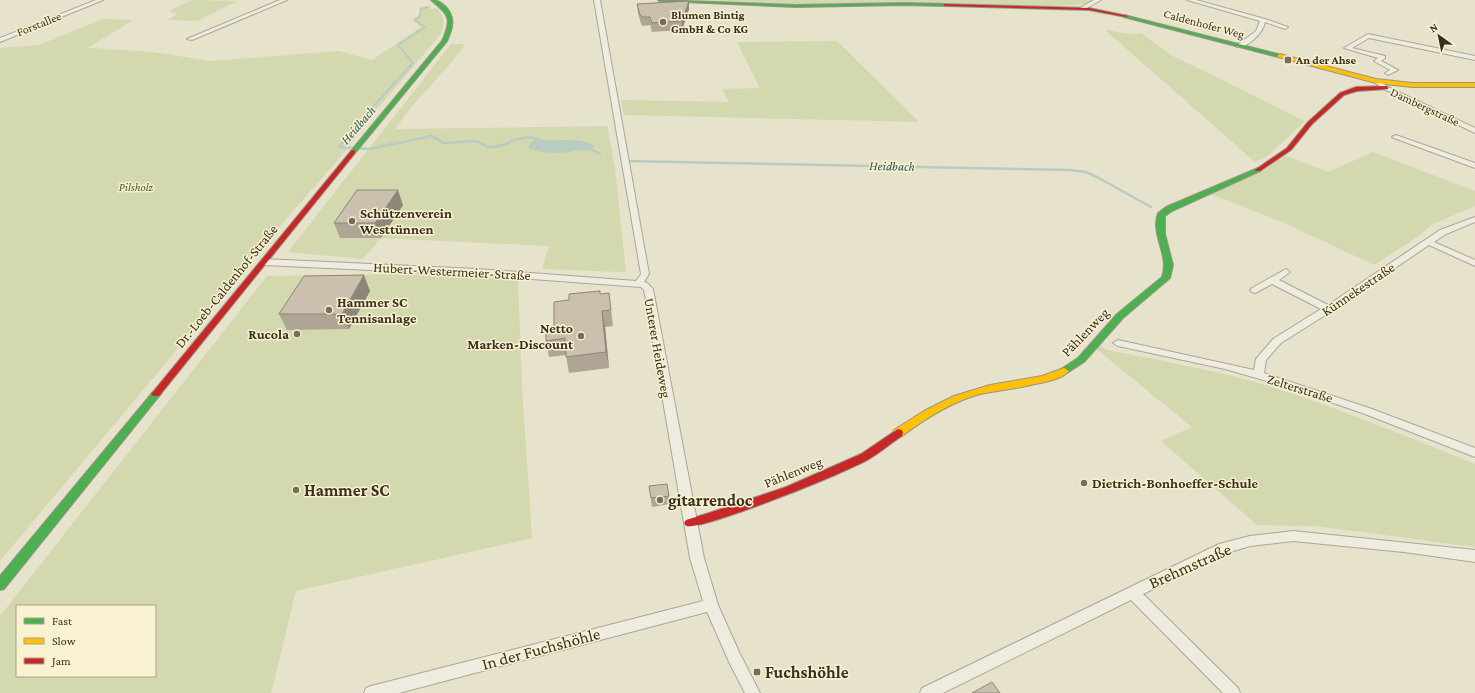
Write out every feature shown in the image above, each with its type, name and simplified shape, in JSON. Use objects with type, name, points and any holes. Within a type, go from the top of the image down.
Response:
[{"type":"main road","points":[[435,1],[448,0]]},
{"type":"main road","name":"Caldenhofer Weg","points":[[660,0],[796,6],[904,4],[1083,8],[1119,14],[1376,81],[1412,85],[1475,85]]},
{"type":"main road","name":"Dr.-Loeb-Caldenhof-Straße","points":[[0,586],[444,41],[449,32],[451,23],[449,13],[435,1]]},
{"type":"main road","name":"Pählenweg","points":[[690,522],[709,518],[790,490],[865,457],[924,414],[946,403],[979,392],[1036,381],[1057,375],[1070,368],[1081,360],[1120,316],[1166,278],[1169,272],[1168,258],[1160,229],[1161,215],[1169,209],[1257,170],[1274,160],[1289,149],[1310,123],[1342,94],[1356,89],[1386,88]]},
{"type":"street","name":"Forstallee","points":[[0,40],[100,0]]},
{"type":"street","points":[[190,39],[284,0]]},
{"type":"street","name":"Unterer Heideweg","points":[[597,0],[645,274],[639,283],[648,290],[697,558],[711,604],[735,659],[752,693]]},
{"type":"street","points":[[1083,8],[1098,0]]},
{"type":"street","points":[[1190,0],[1285,27]]},
{"type":"street","points":[[1239,46],[1257,33],[1261,28],[1263,20]]},
{"type":"street","points":[[1388,73],[1395,70],[1377,61],[1383,57],[1347,48],[1368,36],[1400,44],[1475,58]]},
{"type":"street","name":"Dambergstraße","points":[[1376,81],[1386,88],[1475,131]]},
{"type":"street","points":[[1396,137],[1475,166]]},
{"type":"street","name":"Künnekestraße","points":[[1259,375],[1261,359],[1276,342],[1328,309],[1442,232],[1475,219]]},
{"type":"street","points":[[1428,242],[1475,263]]},
{"type":"street","name":"Hubert-Westermeier-Straße","points":[[264,262],[477,272],[639,283]]},
{"type":"street","points":[[1256,290],[1286,272]]},
{"type":"street","points":[[1272,280],[1328,309]]},
{"type":"street","name":"Zelterstraße","points":[[1118,343],[1213,363],[1329,396],[1475,453]]},
{"type":"street","name":"Brehmstraße","points":[[927,693],[1224,548],[1276,537],[1293,536],[1396,546],[1475,556]]},
{"type":"street","points":[[1132,592],[1233,693]]},
{"type":"street","name":"In der Fuchshöhle","points":[[371,693],[711,604]]},
{"type":"green space","points":[[192,0],[238,1],[197,21],[167,20],[178,14],[169,11]]},
{"type":"green space","points":[[679,0],[1094,0],[1085,4],[1056,6],[797,5]]},
{"type":"green space","name":"Pilsholz","points":[[429,5],[431,9],[437,8],[443,18],[441,34],[378,108],[348,148],[275,232],[0,561],[0,48],[39,45],[103,19],[133,20],[88,48],[152,52],[211,61],[339,51],[372,60],[421,27],[412,20],[421,14],[419,8]]},
{"type":"green space","points":[[1105,30],[1131,34],[1141,33],[1171,55],[1305,121],[1268,156],[1255,162]]},
{"type":"green space","points":[[837,41],[919,122],[624,115],[621,100],[729,102],[722,89],[760,88],[737,42]]},
{"type":"green space","points":[[451,44],[465,44],[412,107],[396,129],[607,126],[615,168],[626,272],[542,269],[549,246],[381,238],[363,259],[288,252]]},
{"type":"green space","points":[[1373,152],[1475,191],[1475,206],[1431,225],[1419,236],[1374,265],[1287,224],[1211,194],[1286,156],[1328,172]]},
{"type":"green space","name":"Hammer SC","points":[[410,274],[518,280],[522,388],[532,538],[296,591],[271,693],[0,693],[0,616],[267,276]]},
{"type":"green space","points":[[1102,346],[1104,349],[1209,371],[1272,387],[1349,414],[1475,464],[1475,547],[1315,526],[1257,525],[1161,441],[1192,427],[1095,348]]},
{"type":"shaded area","points":[[535,140],[574,140],[589,143],[594,146],[590,150],[583,151],[574,150],[565,153],[546,152],[529,149],[530,143]]},
{"type":"building","points":[[689,1],[682,21],[652,23],[650,17],[643,17],[640,15],[637,4]]},
{"type":"building","points":[[357,190],[398,190],[375,223],[334,223]]},
{"type":"building","points":[[364,275],[342,314],[279,314],[304,276]]},
{"type":"building","name":"Netto Marken-Discount","points":[[600,291],[600,294],[609,293],[611,310],[602,311],[606,352],[566,357],[565,338],[546,341],[546,329],[554,328],[554,302],[569,300],[569,294]]},
{"type":"building","points":[[667,484],[669,496],[651,498],[649,486]]},
{"type":"building","points":[[992,682],[1000,693],[972,693]]},
{"type":"waterway","name":"Heidbach","points":[[369,111],[413,63],[398,45],[425,27],[415,20],[420,16],[421,9],[427,7]]},
{"type":"waterway","name":"Heidbach","points":[[370,110],[339,147],[369,149],[432,136],[444,143],[474,141],[491,147],[521,138],[535,138],[544,141]]},
{"type":"waterway","name":"Heidbach","points":[[591,149],[600,154]]},
{"type":"waterway","name":"Heidbach","points":[[625,161],[1070,170],[1086,172],[1097,177],[1151,207]]},
{"type":"traffic: fast","points":[[353,152],[444,41],[450,28],[450,18],[448,13],[433,0]]},
{"type":"traffic: fast","points":[[660,0],[796,6],[904,4],[945,5]]},
{"type":"traffic: fast","points":[[1126,16],[1280,56]]},
{"type":"traffic: fast","points":[[1064,371],[1081,360],[1120,316],[1166,278],[1169,265],[1160,228],[1161,215],[1169,209],[1258,170]]},
{"type":"traffic: fast","points":[[0,585],[156,394]]},
{"type":"traffic: slow","points":[[1280,56],[1376,81],[1412,85],[1475,85]]},
{"type":"traffic: slow","points":[[898,433],[927,413],[957,398],[990,389],[1033,382],[1054,376],[1064,371]]},
{"type":"traffic: jam","points":[[945,5],[1089,9],[1126,16]]},
{"type":"traffic: jam","points":[[1258,170],[1289,149],[1310,123],[1342,94],[1356,89],[1386,88]]},
{"type":"traffic: jam","points":[[156,394],[353,152]]},
{"type":"traffic: jam","points":[[690,523],[709,518],[790,490],[865,457],[898,433]]},
{"type":"place","name":"Blumen Bintig GmbH & Co KG","points":[[663,22]]},
{"type":"place","name":"An der Ahse","points":[[1288,60]]},
{"type":"place","name":"Schützenverein Westtünnen","points":[[352,221]]},
{"type":"place","name":"Hammer SC Tennisanlage","points":[[329,310]]},
{"type":"place","name":"Rucola","points":[[297,334]]},
{"type":"place","name":"Netto Marken-Discount","points":[[581,336]]},
{"type":"place","name":"Dietrich-Bonhoeffer-Schule","points":[[1084,483]]},
{"type":"place","name":"Hammer SC","points":[[296,490]]},
{"type":"place","name":"gitarrendoc","points":[[660,500]]},
{"type":"place","name":"Fuchshöhle","points":[[757,672]]}]
